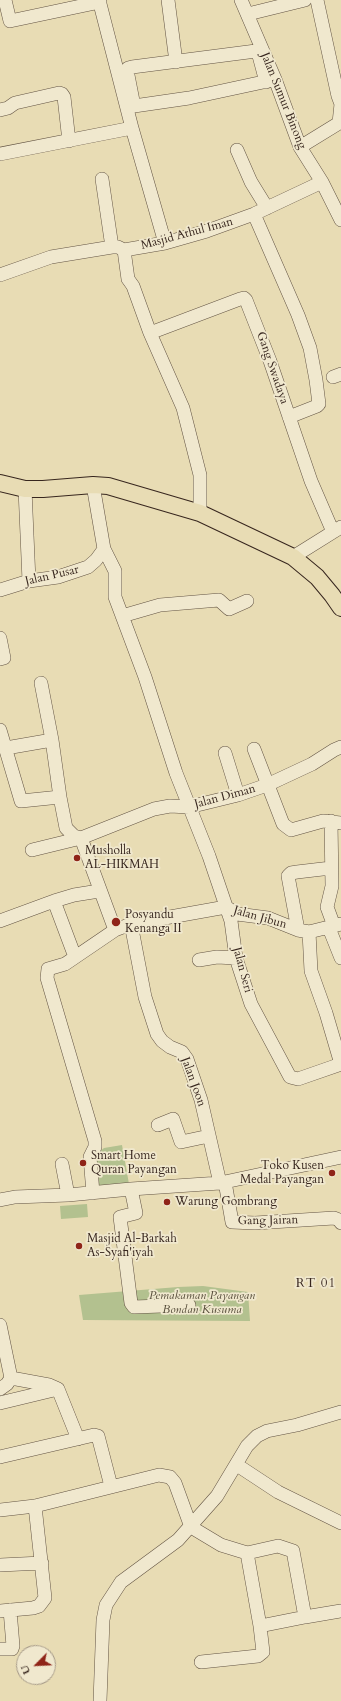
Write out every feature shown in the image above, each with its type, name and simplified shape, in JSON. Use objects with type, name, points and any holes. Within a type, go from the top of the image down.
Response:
[{"type":"main road","points":[[0,483],[25,489],[93,485],[108,486],[200,513],[293,557],[317,577],[341,608]]},
{"type":"street","points":[[5,0],[5,22],[100,1],[132,128],[165,242]]},
{"type":"street","points":[[168,0],[176,62]]},
{"type":"street","name":"Jalan Sumur Binong","points":[[241,0],[248,14],[270,78],[300,146],[338,206],[341,220]]},
{"type":"street","points":[[248,14],[305,0]]},
{"type":"street","points":[[300,146],[339,123],[340,95],[317,0]]},
{"type":"street","points":[[256,51],[258,52],[270,78],[189,98],[134,106],[127,70],[128,68],[256,51]]},
{"type":"street","points":[[0,110],[8,108],[15,103],[59,93],[62,94],[69,141]]},
{"type":"street","points":[[0,154],[132,128]]},
{"type":"street","points":[[237,150],[251,182],[267,208]]},
{"type":"street","points":[[102,180],[118,249],[128,279],[133,286],[150,333],[183,408],[200,475],[200,513]]},
{"type":"street","name":"Masjid Athul Iman","points":[[0,275],[51,257],[165,242],[207,231],[254,214],[322,182]]},
{"type":"street","points":[[254,214],[298,315],[310,348],[316,380],[319,404],[289,417]]},
{"type":"street","name":"Gang Swadaya","points":[[150,333],[244,298],[246,300],[257,325],[311,481],[337,529]]},
{"type":"street","points":[[93,485],[104,549]]},
{"type":"street","points":[[25,489],[29,581]]},
{"type":"street","points":[[293,557],[337,529]]},
{"type":"street","name":"Jalan Pusar","points":[[0,590],[29,581],[58,577],[88,567],[96,560],[104,549]]},
{"type":"street","name":"Jalan Seri","points":[[104,549],[115,571],[115,597],[145,677],[176,773],[209,856],[231,921],[236,958],[251,1004],[290,1077],[298,1079],[341,1064],[326,1013],[311,971],[304,931],[288,876],[291,873],[331,868]]},
{"type":"street","points":[[122,616],[160,605],[219,600],[229,609],[247,601]]},
{"type":"street","points":[[0,638],[4,658],[0,659]]},
{"type":"street","points":[[41,683],[66,828],[74,836],[81,838],[99,891],[115,930]]},
{"type":"street","points":[[0,730],[21,801],[60,798]]},
{"type":"street","points":[[6,748],[52,740]]},
{"type":"street","name":"Jalan Diman","points":[[32,850],[81,838],[154,809],[170,806],[189,807],[238,795],[267,785],[312,764],[341,747]]},
{"type":"street","points":[[254,749],[283,824],[291,830],[323,821],[336,822],[331,868],[332,886],[327,901],[327,907],[335,926],[341,958]]},
{"type":"street","points":[[226,753],[238,795]]},
{"type":"street","points":[[0,921],[54,901],[74,895],[99,891]]},
{"type":"street","points":[[54,901],[75,957]]},
{"type":"street","points":[[93,1193],[90,1157],[95,1147],[95,1141],[46,978],[48,970],[65,964],[115,930],[131,924],[226,907]]},
{"type":"street","name":"Jalan Jibun","points":[[226,907],[237,914],[268,918],[304,931]]},
{"type":"street","name":"Jalan Joon","points":[[131,924],[145,997],[157,1034],[162,1041],[170,1047],[182,1052],[187,1059],[201,1100],[222,1183]]},
{"type":"street","points":[[304,931],[335,926]]},
{"type":"street","points":[[199,960],[217,957],[236,958]]},
{"type":"street","points":[[158,1124],[173,1119],[181,1142],[209,1136]]},
{"type":"street","points":[[0,1200],[15,1197],[68,1195],[222,1183],[330,1158],[341,1157]]},
{"type":"street","points":[[62,1164],[68,1195]]},
{"type":"street","name":"Gang Jairan","points":[[222,1183],[232,1222],[255,1223],[334,1218],[339,1220],[341,1223]]},
{"type":"street","points":[[131,1189],[136,1213],[120,1217],[130,1303],[134,1307],[189,1305]]},
{"type":"street","points":[[0,1325],[10,1378],[7,1384],[0,1389]]},
{"type":"street","points":[[10,1378],[58,1389]]},
{"type":"street","points":[[0,1403],[58,1389]]},
{"type":"street","points":[[58,1389],[78,1439]]},
{"type":"street","points":[[100,1701],[103,1620],[106,1605],[121,1582],[178,1540],[191,1527],[217,1496],[237,1465],[247,1446],[257,1436],[267,1431],[298,1425],[341,1412]]},
{"type":"street","points":[[0,1457],[94,1435],[98,1436],[111,1486]]},
{"type":"street","points":[[237,1465],[278,1492],[341,1523]]},
{"type":"street","points":[[0,1510],[35,1506],[159,1475],[170,1477],[175,1483],[191,1527],[221,1545],[247,1553],[278,1546],[293,1551],[305,1617]]},
{"type":"street","points":[[0,1649],[12,1650],[13,1646],[5,1611],[33,1608],[43,1603],[45,1598],[35,1506]]},
{"type":"street","points":[[201,1662],[258,1656],[263,1652],[247,1553]]},
{"type":"street","points":[[0,1565],[42,1563]]},
{"type":"street","points":[[260,1626],[341,1610]]},
{"type":"green space","points":[[122,1145],[129,1184],[97,1187],[94,1156],[104,1148]]},
{"type":"green space","points":[[87,1204],[88,1217],[61,1219],[60,1206]]},
{"type":"green space","name":"Pemakaman Payangan Bondan Kusuma","points":[[203,1286],[248,1292],[250,1321],[83,1320],[79,1295]]},
{"type":"place","name":"Musholla AL-HIKMAH","points":[[77,858]]},
{"type":"place","name":"Posyandu Kenanga II","points":[[116,922]]},
{"type":"place","name":"Smart Home Quran Payangan","points":[[83,1163]]},
{"type":"place","name":"Toko Kusen Medal Payangan","points":[[332,1173]]},
{"type":"place","name":"Warung Gombrang","points":[[167,1202]]},
{"type":"place","name":"Masjid Al-Barkah As-Syafi'iyah","points":[[79,1246]]},
{"type":"district","name":"RT 01","points":[[316,1284]]}]
